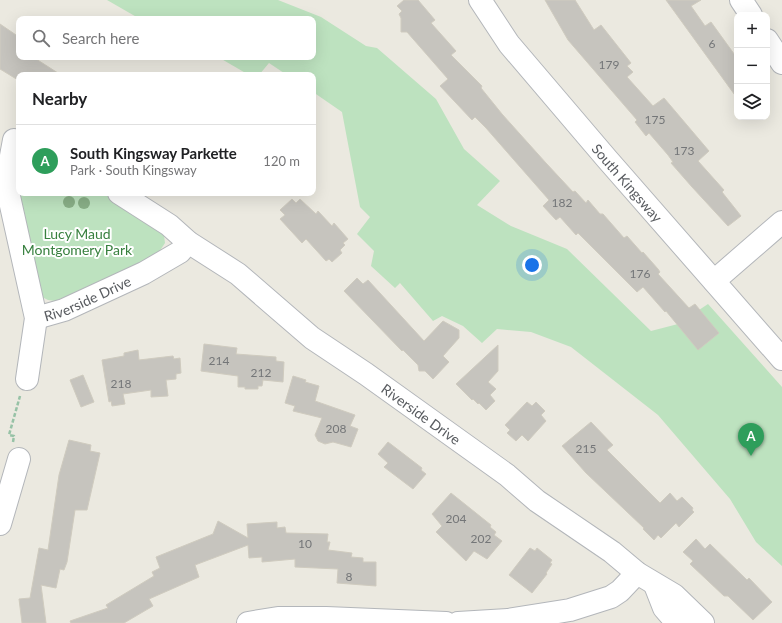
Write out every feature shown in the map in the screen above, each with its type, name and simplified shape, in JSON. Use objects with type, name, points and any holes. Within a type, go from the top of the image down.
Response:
[{"type":"street","name":"South Kingsway","points":[[480,0],[509,44],[782,359]]},
{"type":"street","points":[[741,0],[749,12]]},
{"type":"street","points":[[770,45],[782,63]]},
{"type":"street","name":"Riverside Drive","points":[[11,138],[6,183],[36,318],[64,310],[144,273],[180,252],[188,242]]},
{"type":"street","name":"Riverside Drive","points":[[124,196],[169,225],[188,242],[238,274],[312,338],[366,374],[507,475],[537,501],[612,552],[637,573],[674,595],[703,623]]},
{"type":"street","points":[[714,281],[782,222]]},
{"type":"street","points":[[27,379],[36,318]]},
{"type":"street","points":[[0,524],[16,451]]},
{"type":"street","points":[[458,623],[545,616],[578,608],[611,597],[620,591],[637,573]]},
{"type":"street","points":[[655,585],[664,608],[676,623]]},
{"type":"street","points":[[248,623],[278,618],[326,618],[446,623]]},
{"type":"path","points":[[16,406],[9,435],[14,436],[16,451]]},
{"type":"green space","points":[[107,0],[278,0],[321,17],[366,46],[377,48],[436,99],[464,149],[500,181],[477,205],[511,226],[567,249],[651,331],[678,324],[708,304],[782,387],[782,566],[756,542],[730,499],[658,415],[571,347],[531,332],[497,329],[482,343],[463,326],[442,316],[433,321],[400,283],[395,288],[371,266],[374,251],[357,234],[370,217],[360,207],[342,112],[316,94],[316,72],[282,72],[269,63],[262,72],[244,72],[223,60],[316,60],[316,16],[135,16]]},
{"type":"green space","name":"Lucy Maud Montgomery Park","points":[[16,163],[16,187],[12,170]]},
{"type":"green space","name":"Lucy Maud Montgomery Park","points":[[18,196],[113,196],[143,216],[164,235],[165,243],[157,255],[106,280],[55,301],[42,297]]},
{"type":"building","points":[[404,0],[418,0],[435,20],[431,23],[456,51],[451,55],[482,86],[481,88],[502,114],[546,163],[573,192],[575,191],[586,203],[588,200],[600,214],[603,214],[624,238],[627,236],[658,269],[660,272],[658,274],[689,308],[695,304],[719,333],[698,350],[666,311],[665,312],[643,287],[637,292],[578,233],[576,235],[560,217],[556,220],[543,206],[549,200],[486,128],[475,117],[472,120],[440,86],[448,79],[407,32],[401,32],[401,18],[399,14],[402,11],[397,6]]},
{"type":"building","points":[[545,0],[575,0],[594,30],[601,25],[631,63],[627,66],[633,72],[627,77],[653,106],[664,98],[709,151],[698,161],[724,190],[722,192],[741,216],[728,226],[692,187],[671,163],[673,162],[668,155],[649,133],[646,136],[635,122],[637,120],[568,40]]},
{"type":"building","points":[[666,0],[701,0],[691,6],[705,26],[711,22],[734,54],[734,94]]},
{"type":"building","points":[[0,24],[16,35],[16,60],[38,60],[56,72],[16,72],[16,79],[0,69]]},
{"type":"building","points":[[292,199],[296,203],[300,199],[316,214],[318,211],[332,226],[334,223],[348,239],[343,243],[345,245],[340,250],[342,253],[332,262],[329,259],[326,261],[306,239],[302,243],[280,219],[285,215],[280,210]]},
{"type":"building","points":[[357,278],[363,284],[368,280],[424,341],[443,321],[459,330],[459,338],[443,356],[449,362],[433,379],[425,371],[419,371],[418,365],[403,350],[402,351],[344,291]]},
{"type":"building","points":[[204,344],[237,348],[236,354],[276,357],[276,361],[284,362],[283,382],[263,380],[262,386],[258,386],[258,389],[245,389],[245,387],[238,387],[238,376],[201,371]]},
{"type":"building","points":[[498,345],[498,371],[488,382],[496,389],[490,395],[495,401],[486,410],[479,403],[478,404],[473,399],[472,400],[456,384]]},
{"type":"building","points":[[138,350],[139,360],[173,356],[174,359],[180,358],[181,373],[176,374],[176,379],[166,380],[168,396],[151,397],[151,390],[123,394],[125,404],[112,406],[111,401],[109,402],[102,360],[124,356],[124,353]]},
{"type":"building","points":[[83,375],[94,402],[81,407],[70,380]]},
{"type":"building","points":[[293,376],[306,380],[305,382],[319,386],[315,401],[355,415],[350,426],[358,429],[351,447],[333,442],[325,444],[318,441],[315,435],[322,418],[293,411],[295,406],[285,403]]},
{"type":"building","points":[[527,402],[532,406],[536,402],[545,411],[541,415],[546,421],[528,441],[522,435],[516,441],[507,433],[510,430],[505,425]]},
{"type":"building","points":[[591,422],[613,445],[607,450],[660,503],[670,493],[677,501],[682,497],[693,508],[692,510],[694,512],[679,527],[676,523],[661,538],[658,535],[654,540],[643,529],[644,528],[586,473],[562,446]]},
{"type":"building","points":[[69,440],[91,445],[90,451],[100,453],[87,510],[75,510],[67,562],[64,570],[60,569],[56,588],[41,585],[46,623],[22,623],[19,599],[30,598],[39,548],[48,550],[59,475]]},
{"type":"building","points":[[388,442],[422,468],[421,470],[426,474],[413,489],[384,467],[388,463],[378,454]]},
{"type":"building","points":[[451,493],[491,525],[490,527],[496,532],[494,535],[502,541],[487,559],[474,551],[466,561],[436,532],[442,526],[432,514]]},
{"type":"building","points":[[218,521],[248,538],[247,524],[277,522],[277,528],[285,527],[286,533],[328,534],[327,542],[330,542],[328,550],[352,553],[351,557],[363,558],[363,562],[376,562],[376,586],[337,583],[338,569],[295,567],[295,559],[262,562],[262,557],[249,558],[248,545],[195,565],[199,577],[149,599],[153,606],[124,623],[71,623],[70,621],[108,608],[106,605],[154,576],[152,572],[160,568],[156,557],[213,534]]},
{"type":"building","points":[[696,539],[705,549],[710,544],[747,580],[749,578],[772,602],[753,620],[728,596],[724,596],[690,564],[693,561],[683,552]]},
{"type":"building","points":[[530,548],[535,551],[537,548],[552,560],[550,563],[552,564],[546,573],[547,574],[532,593],[509,575]]},
{"type":"place","name":"South Kingsway Parkette","points":[[751,456]]}]
